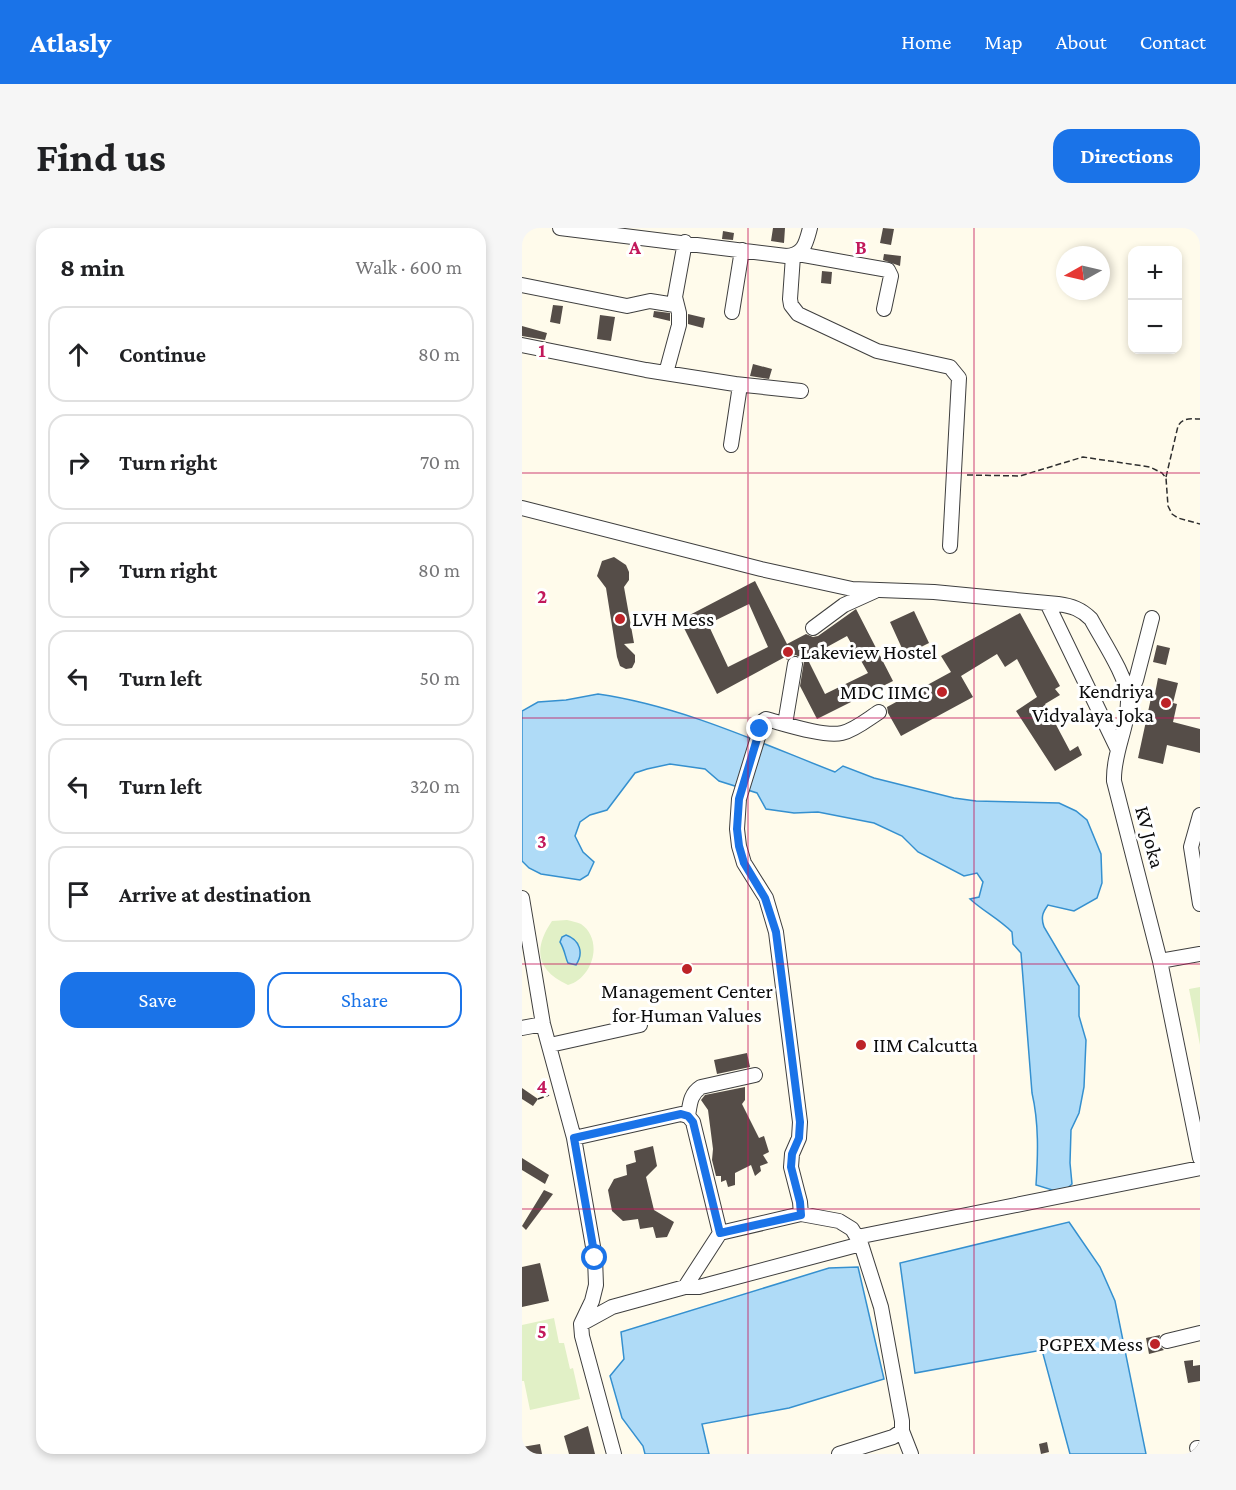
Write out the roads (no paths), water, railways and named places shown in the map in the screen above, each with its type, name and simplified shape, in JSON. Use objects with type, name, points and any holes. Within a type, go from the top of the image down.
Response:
[{"type":"street","points":[[560,228],[796,255],[888,270],[891,276],[884,309]]},
{"type":"street","points":[[810,228],[806,245],[796,255],[790,299],[798,315],[877,351],[939,363],[956,372],[960,384],[950,546]]},
{"type":"street","points":[[666,373],[679,325],[675,297],[685,242]]},
{"type":"street","points":[[732,312],[742,250]]},
{"type":"street","points":[[522,285],[627,306],[650,301],[675,305]]},
{"type":"street","points":[[522,345],[666,373],[801,391]]},
{"type":"street","points":[[731,445],[739,392],[739,387],[735,384]]},
{"type":"street","name":"KV Joka","points":[[522,508],[761,570],[852,589],[934,592],[1047,603],[1078,609],[1091,619],[1125,681],[1128,699],[1113,768],[1114,781],[1160,961],[1200,1158]]},
{"type":"street","points":[[813,628],[844,605],[876,590]]},
{"type":"street","points":[[1047,603],[1117,748]]},
{"type":"street","points":[[1128,699],[1136,680],[1152,618]]},
{"type":"street","points":[[785,724],[795,663]]},
{"type":"street","points":[[801,1215],[791,1167],[792,1154],[799,1138],[800,1122],[776,932],[765,898],[744,863],[739,846],[737,829],[739,799],[760,729],[766,719],[809,730],[839,734],[879,712]]},
{"type":"street","points":[[1200,815],[1191,847],[1191,860],[1200,904]]},
{"type":"street","points":[[522,898],[543,1024],[574,1138],[595,1258],[596,1285],[592,1301],[581,1324],[582,1336],[614,1454]]},
{"type":"street","points":[[1160,961],[1200,954]]},
{"type":"street","points":[[522,1028],[543,1024]]},
{"type":"street","points":[[550,1045],[640,1025]]},
{"type":"street","points":[[688,1116],[691,1097],[700,1087],[755,1075]]},
{"type":"street","points":[[574,1138],[681,1114],[688,1116],[693,1122],[720,1233]]},
{"type":"street","points":[[581,1324],[621,1304],[685,1287],[699,1287],[859,1240],[1200,1168]]},
{"type":"street","points":[[685,1287],[720,1233],[801,1215],[840,1221],[852,1229],[859,1240],[881,1307],[901,1411],[902,1431],[911,1454]]},
{"type":"street","points":[[1167,1341],[1200,1333]]},
{"type":"street","points":[[839,1454],[893,1437],[902,1431]]},
{"type":"water","points":[[598,694],[689,716],[835,772],[843,766],[874,778],[954,798],[976,801],[1059,803],[1076,811],[1087,820],[1101,854],[1102,883],[1097,898],[1074,911],[1048,905],[1042,918],[1044,927],[1079,986],[1079,1016],[1086,1040],[1084,1087],[1079,1113],[1071,1130],[1072,1184],[1062,1193],[1036,1185],[1037,1127],[1032,1093],[1021,953],[1013,944],[1012,932],[970,899],[979,897],[983,882],[977,873],[964,876],[918,852],[902,836],[874,823],[818,812],[794,813],[766,809],[757,793],[719,781],[705,769],[670,764],[635,773],[607,810],[590,815],[580,822],[575,836],[583,852],[594,862],[588,875],[580,880],[541,874],[529,868],[522,861],[522,711],[538,702]]},
{"type":"water","points":[[566,935],[575,940],[579,947],[580,956],[576,965],[568,963],[560,942]]},
{"type":"water","points":[[1069,1222],[1100,1267],[1115,1301],[1146,1454],[1070,1454],[1042,1350],[915,1373],[900,1263]]},
{"type":"water","points":[[858,1267],[884,1379],[789,1408],[702,1424],[709,1454],[645,1454],[643,1446],[622,1418],[610,1376],[624,1359],[621,1332],[829,1268]]},
{"type":"place","name":"LVH Mess","points":[[620,619]]},
{"type":"place","name":"Lakeview Hostel","points":[[788,652]]},
{"type":"place","name":"MDC IIMC","points":[[942,692]]},
{"type":"place","name":"Kendriya Vidyalaya Joka","points":[[1166,703]]},
{"type":"place","name":"Management Center for Human Values","points":[[687,969]]},
{"type":"place","name":"IIM Calcutta","points":[[861,1045]]},
{"type":"place","name":"PGPEX Mess","points":[[1155,1344]]}]
